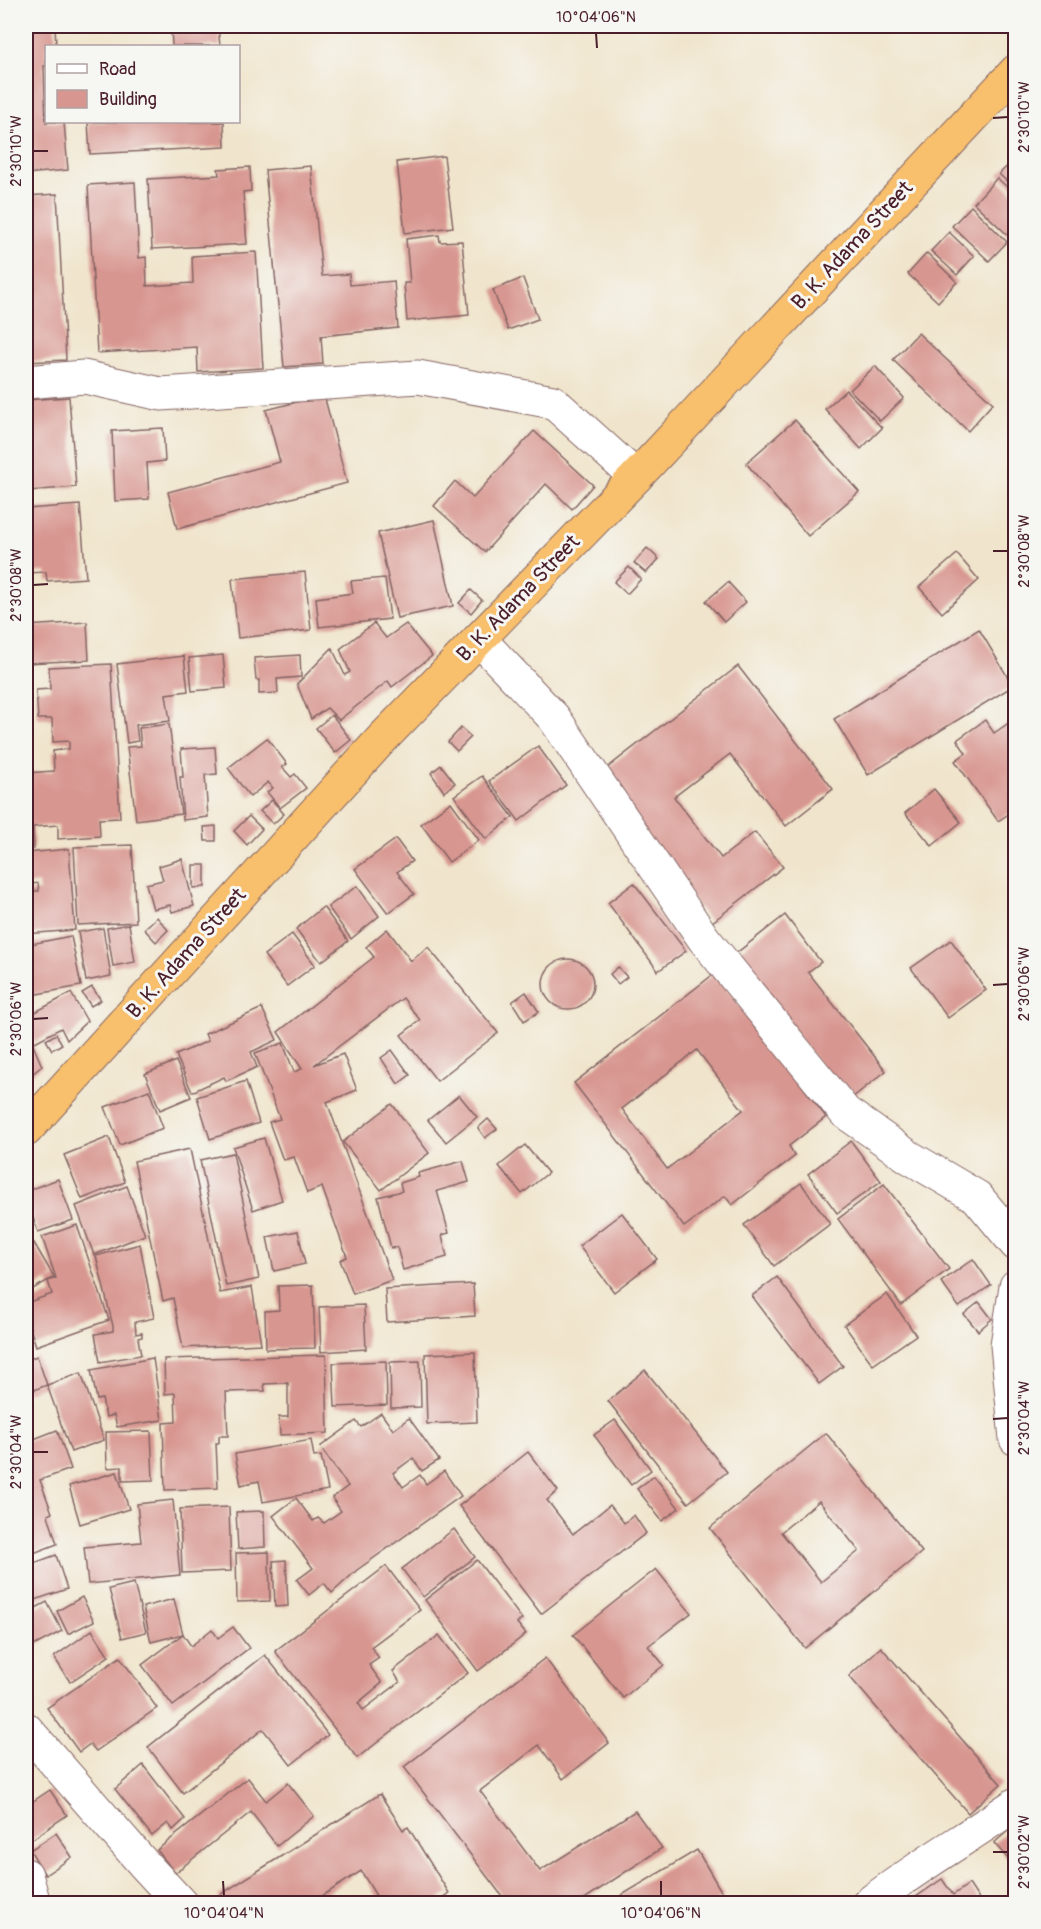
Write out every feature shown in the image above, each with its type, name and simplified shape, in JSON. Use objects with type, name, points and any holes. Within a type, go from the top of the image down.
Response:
[{"type":"highway","name":"B. K. Adama Street","points":[[26,1130],[379,742],[636,477],[1016,71]]},
{"type":"street","points":[[26,382],[84,377],[161,394],[418,377],[553,402],[636,477]]},
{"type":"street","points":[[479,639],[554,718],[704,939],[845,1112],[909,1157],[977,1197],[1016,1244]]},
{"type":"street","points":[[1016,1286],[1007,1345],[1016,1439]]},
{"type":"street","points":[[26,1729],[181,1904]]},
{"type":"street","points":[[868,1904],[1016,1804]]},
{"type":"street","points":[[26,1875],[34,1904]]},
{"type":"building","points":[[26,26],[55,26],[56,45],[45,45],[45,123],[64,123],[68,170],[26,174]]},
{"type":"building","points":[[171,26],[218,26],[220,45],[172,45]]},
{"type":"building","points":[[88,123],[224,123],[225,147],[90,154]]},
{"type":"building","points":[[444,156],[453,227],[405,233],[397,162]]},
{"type":"building","points":[[1016,158],[1016,190],[999,174]]},
{"type":"building","points":[[311,166],[322,276],[349,274],[350,285],[394,281],[398,328],[321,336],[323,364],[284,367],[265,170]]},
{"type":"building","points":[[250,167],[251,191],[243,192],[247,244],[152,249],[148,179],[219,175],[218,169]]},
{"type":"building","points":[[997,178],[1016,195],[1016,243],[974,203]]},
{"type":"building","points":[[135,182],[139,258],[146,257],[147,286],[193,283],[192,256],[256,252],[263,368],[198,372],[197,347],[97,353],[88,185]]},
{"type":"building","points":[[57,194],[66,360],[26,362],[26,196]]},
{"type":"building","points":[[971,206],[1007,242],[989,261],[952,226]]},
{"type":"building","points":[[949,232],[974,256],[957,275],[931,251]]},
{"type":"building","points":[[439,235],[440,242],[462,241],[469,315],[407,321],[404,283],[410,283],[406,239]]},
{"type":"building","points":[[927,253],[957,282],[938,302],[908,274]]},
{"type":"building","points":[[523,278],[538,319],[508,330],[493,290]]},
{"type":"building","points":[[918,333],[993,403],[968,431],[893,360]]},
{"type":"building","points":[[875,366],[904,398],[880,421],[850,390]]},
{"type":"building","points":[[846,390],[882,428],[861,449],[825,409]]},
{"type":"building","points":[[324,395],[347,483],[177,529],[168,492],[280,462],[266,410]]},
{"type":"building","points":[[69,397],[76,487],[29,491],[28,470],[26,470],[26,400]]},
{"type":"building","points":[[795,420],[859,492],[808,536],[746,463]]},
{"type":"building","points":[[163,428],[165,461],[147,463],[149,499],[115,501],[112,431]]},
{"type":"building","points":[[534,431],[593,485],[572,509],[546,484],[485,552],[434,506],[455,481],[473,498]]},
{"type":"building","points":[[80,505],[86,578],[47,581],[46,572],[26,573],[26,509]]},
{"type":"building","points":[[434,520],[453,606],[397,618],[378,533]]},
{"type":"building","points":[[647,548],[659,559],[646,573],[634,563]]},
{"type":"building","points":[[957,554],[979,580],[942,613],[919,587]]},
{"type":"building","points":[[629,567],[641,579],[627,594],[614,582]]},
{"type":"building","points":[[305,572],[311,630],[238,638],[232,579]]},
{"type":"building","points":[[385,578],[390,619],[319,627],[316,598],[353,593],[351,581]]},
{"type":"building","points":[[728,582],[746,602],[724,622],[706,601]]},
{"type":"building","points":[[471,590],[482,600],[471,613],[459,603]]},
{"type":"building","points":[[87,622],[89,660],[26,663],[26,626]]},
{"type":"building","points":[[374,623],[386,638],[406,624],[432,656],[392,687],[388,681],[339,720],[327,708],[311,719],[297,684],[332,648],[345,675],[350,672],[340,649]]},
{"type":"building","points":[[979,629],[1013,686],[868,775],[834,719]]},
{"type":"building","points":[[223,655],[226,688],[192,691],[189,658]]},
{"type":"building","points":[[300,655],[301,677],[277,679],[278,693],[259,694],[259,680],[256,680],[254,658]]},
{"type":"building","points":[[184,656],[188,691],[166,694],[170,721],[136,725],[138,741],[127,743],[117,664]]},
{"type":"building","points":[[111,664],[120,818],[99,819],[100,836],[58,839],[58,825],[33,827],[34,849],[26,849],[26,773],[54,771],[53,751],[69,749],[69,741],[53,742],[52,719],[38,719],[36,690],[50,689],[49,667]]},
{"type":"building","points":[[738,666],[833,789],[786,826],[730,754],[674,797],[721,858],[755,832],[783,867],[711,923],[598,775]]},
{"type":"building","points":[[332,715],[351,740],[335,753],[316,728]]},
{"type":"building","points":[[1016,718],[1016,776],[1011,779],[1016,785],[1016,809],[998,821],[955,761],[966,753],[957,740],[985,720],[994,733]]},
{"type":"building","points":[[169,724],[181,814],[136,820],[127,747],[141,746],[139,728]]},
{"type":"building","points":[[461,728],[471,737],[457,751],[448,742]]},
{"type":"building","points":[[267,738],[287,764],[282,767],[291,777],[295,774],[306,788],[280,808],[267,792],[273,788],[268,782],[250,797],[228,768]]},
{"type":"building","points":[[538,746],[566,785],[519,821],[489,781]]},
{"type":"building","points":[[215,747],[217,774],[205,775],[208,817],[183,820],[181,749]]},
{"type":"building","points":[[441,765],[455,783],[444,792],[431,773]]},
{"type":"building","points":[[482,776],[513,817],[486,839],[454,796]]},
{"type":"building","points":[[934,789],[961,822],[932,846],[905,813]]},
{"type":"building","points":[[272,800],[284,814],[273,824],[260,811]]},
{"type":"building","points":[[451,802],[479,840],[449,862],[421,824]]},
{"type":"building","points":[[249,816],[262,829],[247,845],[234,831]]},
{"type":"building","points":[[216,826],[216,841],[205,841],[204,827]]},
{"type":"building","points":[[396,839],[412,861],[397,872],[414,894],[388,913],[355,869]]},
{"type":"building","points":[[132,845],[136,922],[78,925],[74,847]]},
{"type":"building","points":[[69,849],[75,930],[26,934],[26,892],[39,891],[38,883],[26,885],[26,853]]},
{"type":"building","points":[[182,859],[194,906],[172,912],[170,905],[153,909],[146,884],[163,880],[159,866]]},
{"type":"building","points":[[193,865],[205,865],[205,887],[193,888]]},
{"type":"building","points":[[634,883],[686,951],[658,971],[608,903]]},
{"type":"building","points":[[357,886],[379,916],[351,939],[328,907]]},
{"type":"building","points":[[323,907],[348,941],[321,962],[296,929]]},
{"type":"building","points":[[785,915],[821,962],[808,972],[886,1071],[848,1101],[734,955]]},
{"type":"building","points":[[157,917],[168,930],[156,942],[144,929]]},
{"type":"building","points":[[129,924],[135,962],[113,966],[107,928]]},
{"type":"building","points":[[103,928],[111,976],[86,981],[78,932]]},
{"type":"building","points":[[387,929],[411,961],[428,947],[498,1033],[437,1081],[401,1035],[420,1020],[403,998],[314,1065],[343,1054],[357,1090],[327,1102],[392,1280],[353,1294],[340,1260],[347,1257],[322,1187],[307,1193],[294,1157],[283,1160],[269,1122],[280,1119],[255,1053],[283,1043],[294,1072],[302,1069],[278,1032],[374,957],[366,947]]},
{"type":"building","points":[[292,934],[315,965],[287,986],[264,955]]},
{"type":"building","points":[[71,936],[81,986],[26,996],[26,945]]},
{"type":"building","points":[[951,940],[986,990],[948,1018],[911,968]]},
{"type":"building","points":[[573,959],[586,966],[592,974],[592,994],[586,1002],[578,1008],[563,1009],[550,1002],[544,994],[543,979],[550,966],[558,960]]},
{"type":"building","points":[[618,967],[627,977],[618,984],[610,974]]},
{"type":"building","points":[[715,973],[826,1117],[789,1146],[795,1156],[732,1205],[725,1196],[684,1227],[574,1083]],"holes":[[[697,1050],[743,1110],[667,1169],[622,1109]]]},
{"type":"building","points":[[92,987],[101,1000],[91,1006],[82,993]]},
{"type":"building","points":[[526,992],[539,1012],[524,1021],[512,1002]]},
{"type":"building","points":[[71,993],[87,1021],[67,1040],[61,1028],[35,1042],[26,1026],[26,1017]]},
{"type":"building","points":[[262,1008],[277,1040],[251,1052],[257,1067],[226,1081],[224,1077],[192,1092],[176,1055],[208,1041],[205,1034]]},
{"type":"building","points":[[56,1034],[62,1044],[52,1050],[46,1040]]},
{"type":"building","points":[[30,1038],[42,1066],[26,1079],[26,1040]]},
{"type":"building","points":[[392,1050],[410,1075],[398,1084],[381,1058]]},
{"type":"building","points":[[176,1061],[191,1097],[160,1110],[145,1074]]},
{"type":"building","points":[[246,1081],[259,1123],[210,1139],[197,1097]]},
{"type":"building","points":[[149,1090],[163,1128],[120,1145],[105,1107]]},
{"type":"building","points":[[459,1095],[477,1117],[446,1142],[428,1120]]},
{"type":"building","points":[[392,1104],[429,1153],[381,1190],[343,1142]]},
{"type":"building","points":[[488,1119],[497,1129],[485,1138],[478,1128]]},
{"type":"building","points":[[109,1137],[125,1182],[82,1199],[64,1155]]},
{"type":"building","points":[[264,1138],[282,1200],[253,1210],[233,1147]]},
{"type":"building","points":[[851,1141],[881,1181],[837,1213],[808,1174]]},
{"type":"building","points":[[525,1145],[548,1173],[522,1194],[499,1166]]},
{"type":"building","points":[[190,1149],[220,1293],[252,1287],[261,1344],[183,1348],[173,1298],[163,1301],[134,1161]]},
{"type":"building","points":[[233,1153],[259,1279],[226,1286],[200,1160]]},
{"type":"building","points":[[463,1161],[469,1182],[437,1191],[449,1233],[442,1235],[447,1257],[403,1270],[397,1247],[391,1248],[378,1197],[402,1191],[400,1183],[419,1177],[418,1173]]},
{"type":"building","points":[[58,1179],[73,1220],[38,1232],[26,1198],[26,1191]]},
{"type":"building","points":[[801,1183],[830,1224],[774,1266],[744,1225]]},
{"type":"building","points":[[884,1184],[949,1269],[901,1305],[838,1219]]},
{"type":"building","points":[[127,1186],[145,1235],[94,1255],[76,1206]]},
{"type":"building","points":[[622,1213],[657,1259],[614,1292],[579,1246]]},
{"type":"building","points":[[77,1225],[109,1320],[36,1346],[26,1316],[26,1303],[52,1294],[48,1281],[56,1278],[42,1237]]},
{"type":"building","points":[[298,1231],[305,1264],[274,1271],[267,1237]]},
{"type":"building","points":[[34,1243],[54,1277],[26,1293],[26,1248]]},
{"type":"building","points":[[140,1244],[154,1318],[135,1322],[136,1334],[142,1333],[142,1337],[138,1338],[141,1355],[100,1362],[95,1334],[113,1331],[113,1326],[96,1256]]},
{"type":"building","points":[[973,1259],[991,1285],[959,1307],[941,1282]]},
{"type":"building","points":[[777,1277],[843,1366],[819,1384],[752,1296]]},
{"type":"building","points":[[473,1284],[475,1316],[387,1322],[385,1289]]},
{"type":"building","points":[[313,1285],[315,1348],[266,1349],[265,1311],[279,1310],[278,1286]]},
{"type":"building","points":[[887,1294],[916,1335],[873,1365],[844,1325]]},
{"type":"building","points":[[979,1302],[992,1319],[978,1331],[964,1314]]},
{"type":"building","points":[[364,1305],[366,1349],[321,1352],[319,1307]]},
{"type":"building","points":[[475,1352],[477,1422],[427,1424],[425,1354]]},
{"type":"building","points":[[326,1355],[328,1433],[280,1435],[279,1417],[288,1417],[288,1383],[264,1384],[265,1391],[226,1392],[228,1436],[219,1436],[219,1443],[216,1443],[218,1488],[165,1490],[163,1423],[176,1422],[175,1393],[165,1394],[164,1359]]},
{"type":"building","points":[[37,1356],[47,1385],[26,1393],[26,1360]]},
{"type":"building","points":[[153,1358],[162,1420],[117,1427],[114,1415],[106,1417],[102,1399],[97,1400],[91,1370]]},
{"type":"building","points":[[386,1361],[387,1405],[335,1407],[333,1363]]},
{"type":"building","points":[[420,1361],[421,1407],[391,1408],[390,1362]]},
{"type":"building","points":[[645,1370],[727,1472],[688,1503],[608,1401]]},
{"type":"building","points":[[81,1373],[104,1440],[71,1452],[47,1385]]},
{"type":"building","points":[[381,1413],[393,1430],[409,1418],[439,1460],[422,1471],[413,1458],[393,1473],[403,1487],[420,1475],[426,1484],[444,1471],[461,1496],[357,1570],[332,1593],[324,1583],[309,1595],[297,1580],[313,1568],[273,1516],[296,1498],[313,1521],[318,1518],[324,1523],[341,1511],[332,1498],[348,1486],[320,1447],[356,1421],[361,1427]]},
{"type":"building","points":[[615,1420],[651,1470],[631,1485],[594,1435]]},
{"type":"building","points":[[57,1430],[71,1469],[40,1480],[52,1513],[48,1515],[57,1544],[26,1556],[26,1442]]},
{"type":"building","points":[[151,1431],[153,1480],[122,1481],[122,1467],[107,1468],[106,1432]]},
{"type":"building","points":[[826,1433],[922,1552],[805,1648],[710,1528]],"holes":[[[819,1501],[859,1551],[821,1582],[781,1532]]]},
{"type":"building","points":[[311,1440],[314,1457],[321,1456],[328,1490],[263,1502],[259,1481],[241,1485],[235,1454]]},
{"type":"building","points":[[528,1452],[558,1491],[547,1500],[573,1534],[610,1505],[624,1523],[634,1515],[646,1533],[541,1614],[459,1506]]},
{"type":"building","points":[[117,1472],[129,1509],[80,1524],[69,1486]]},
{"type":"building","points":[[654,1476],[679,1508],[662,1521],[637,1489]]},
{"type":"building","points":[[173,1500],[180,1575],[88,1584],[84,1547],[141,1542],[137,1504]]},
{"type":"building","points":[[229,1507],[231,1571],[182,1573],[180,1509]]},
{"type":"building","points":[[264,1511],[265,1547],[238,1549],[236,1512]]},
{"type":"building","points":[[454,1529],[475,1557],[423,1597],[402,1569]]},
{"type":"building","points":[[269,1552],[270,1601],[237,1602],[236,1553]]},
{"type":"building","points":[[56,1555],[67,1589],[26,1603],[26,1566]]},
{"type":"building","points":[[286,1560],[288,1606],[275,1607],[273,1561]]},
{"type":"building","points":[[477,1560],[522,1619],[517,1623],[526,1634],[478,1671],[425,1600]]},
{"type":"building","points":[[386,1566],[420,1610],[371,1647],[379,1658],[369,1665],[382,1683],[358,1703],[363,1710],[400,1682],[393,1671],[439,1635],[468,1673],[357,1758],[275,1651]]},
{"type":"building","points":[[656,1569],[691,1613],[648,1646],[664,1665],[623,1698],[573,1635]]},
{"type":"building","points":[[134,1583],[146,1632],[122,1638],[109,1589]]},
{"type":"building","points":[[82,1597],[94,1621],[68,1634],[57,1611]]},
{"type":"building","points":[[174,1599],[183,1634],[151,1642],[143,1607]]},
{"type":"building","points":[[47,1602],[62,1631],[26,1650],[26,1613]]},
{"type":"building","points":[[233,1627],[249,1648],[173,1706],[142,1665],[183,1634],[191,1646],[212,1629],[218,1638]]},
{"type":"building","points":[[92,1630],[109,1656],[70,1682],[54,1657]]},
{"type":"building","points":[[881,1647],[1001,1784],[968,1813],[849,1676]]},
{"type":"building","points":[[265,1655],[328,1735],[291,1765],[263,1729],[183,1793],[148,1747]]},
{"type":"building","points":[[120,1657],[157,1708],[96,1751],[90,1744],[79,1752],[47,1708]]},
{"type":"building","points":[[545,1658],[609,1743],[563,1779],[539,1745],[480,1791],[540,1871],[635,1811],[662,1848],[577,1904],[508,1904],[404,1767]]},
{"type":"building","points":[[143,1765],[185,1819],[173,1830],[168,1823],[152,1836],[115,1789]]},
{"type":"building","points":[[248,1778],[266,1801],[288,1783],[314,1816],[277,1846],[251,1812],[175,1873],[157,1850]]},
{"type":"building","points":[[50,1790],[67,1815],[31,1840],[26,1832],[26,1806]]},
{"type":"building","points":[[380,1794],[403,1830],[408,1827],[449,1893],[433,1904],[381,1904],[361,1871],[310,1904],[222,1904],[218,1896]]},
{"type":"building","points":[[1016,1824],[1016,1868],[994,1843]]},
{"type":"building","points":[[56,1833],[72,1857],[45,1875],[30,1850]]},
{"type":"building","points":[[697,1850],[724,1896],[712,1904],[607,1904]]},
{"type":"building","points":[[942,1879],[953,1895],[969,1884],[982,1904],[906,1904]]}]
